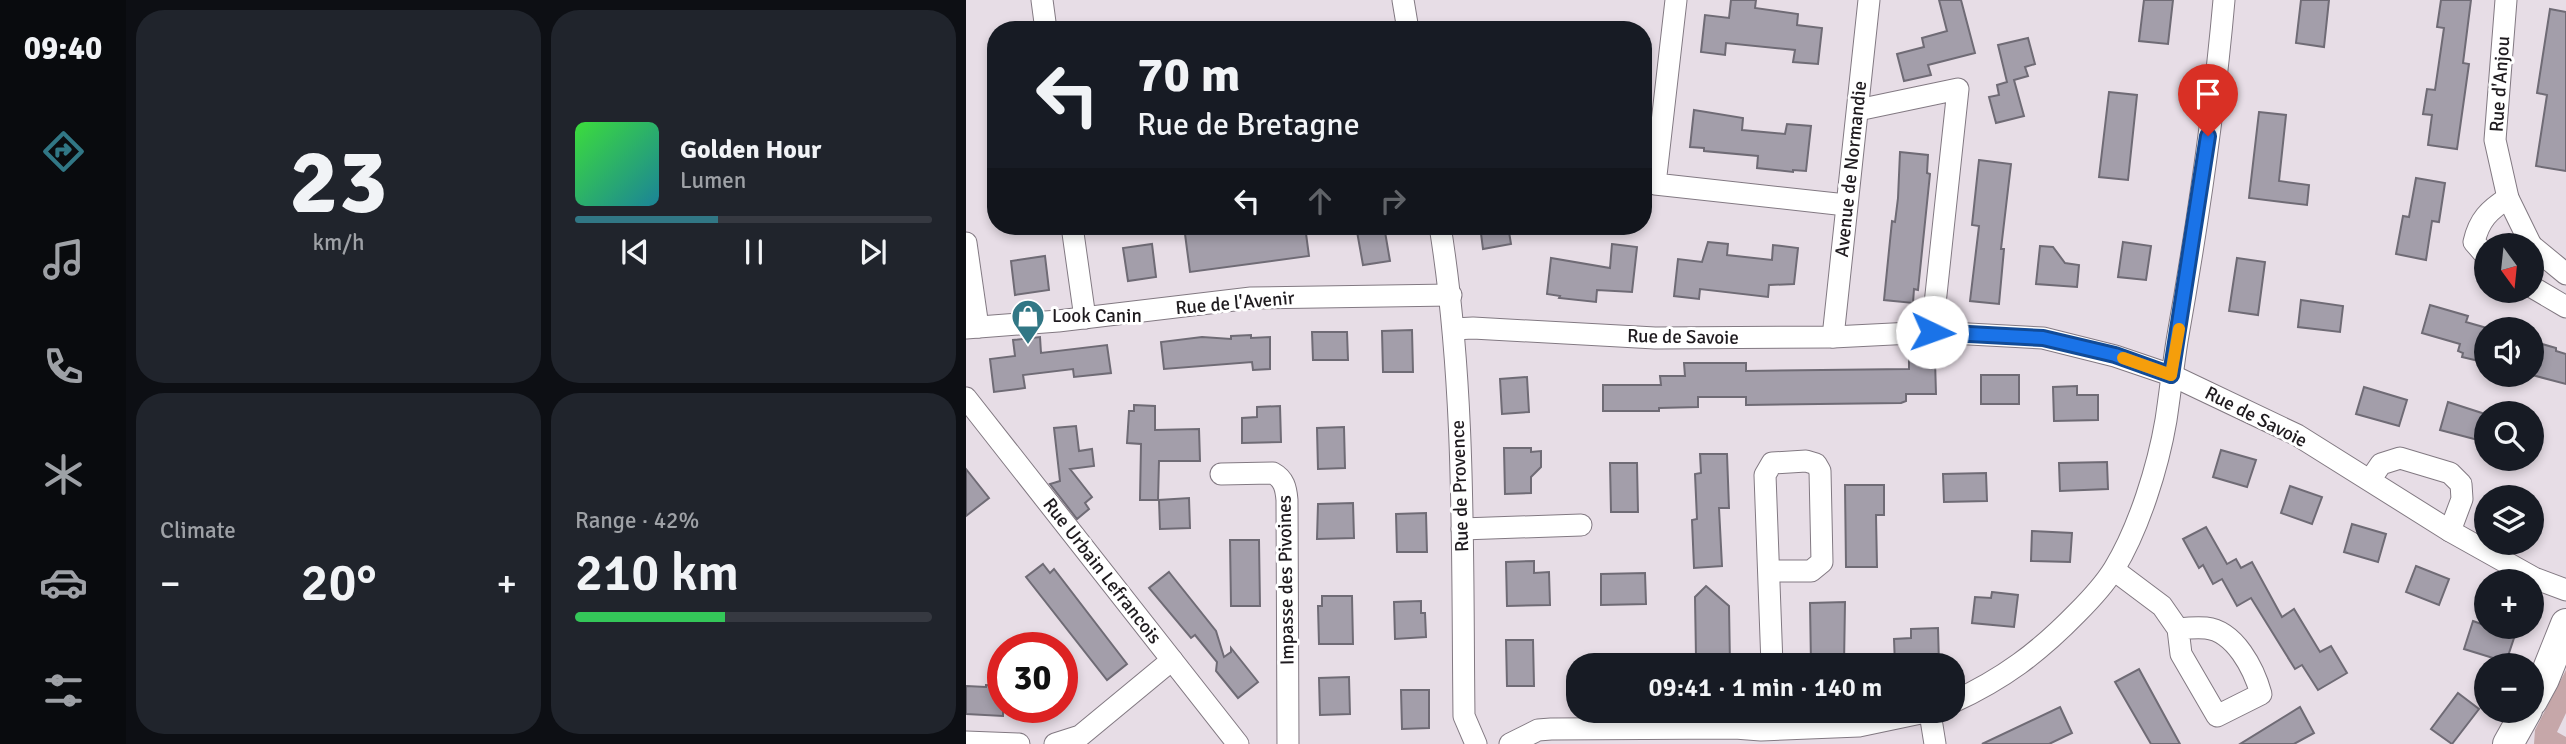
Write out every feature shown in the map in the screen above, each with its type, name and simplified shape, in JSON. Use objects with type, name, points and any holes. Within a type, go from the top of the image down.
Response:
[{"type":"main road","points":[[2544,679],[2566,624]]},
{"type":"main road","points":[[2510,743],[2520,723]]},
{"type":"street","points":[[1042,0],[1045,21]]},
{"type":"street","points":[[1403,0],[1406,21]]},
{"type":"street","points":[[1676,0],[1655,184],[1846,205]]},
{"type":"street","name":"Avenue de Normandie","points":[[1833,337],[1869,0]]},
{"type":"street","points":[[1965,696],[1988,685],[2034,655],[2091,598],[2114,570],[2135,526],[2147,493],[2166,421],[2219,63],[2224,0]]},
{"type":"street","name":"Rue d'Anjou","points":[[2506,0],[2495,140],[2508,198],[2525,233]]},
{"type":"street","points":[[1858,110],[1958,89],[1932,332]]},
{"type":"street","points":[[2476,233],[2489,210],[2508,198]]},
{"type":"street","points":[[1073,235],[1085,318]]},
{"type":"street","name":"Rue de Provence","points":[[1441,235],[1454,329],[1462,529],[1464,716],[1476,744]]},
{"type":"street","name":"Rue de l'Avenir","points":[[966,243],[972,328],[1085,318],[1251,298],[1451,295]]},
{"type":"street","name":"Rue d'Anjou","points":[[2544,256],[2566,274]]},
{"type":"street","points":[[2544,294],[2566,307]]},
{"type":"street","name":"Rue de Savoie","points":[[1454,329],[1655,338],[1833,337],[1932,332],[2043,338],[2115,355],[2171,375],[2297,435],[2450,531],[2534,578],[2566,590]]},
{"type":"street","name":"Rue Urbain Lefrancois","points":[[966,398],[1238,744]]},
{"type":"street","points":[[2370,480],[2381,464],[2400,458],[2450,472],[2461,484],[2462,499],[2450,531]]},
{"type":"street","points":[[1769,571],[1811,571],[1822,562],[1820,471],[1816,464],[1806,461],[1772,463],[1765,474],[1772,653]]},
{"type":"street","name":"Impasse des Pivoines","points":[[1221,474],[1273,473],[1280,477],[1285,486],[1288,744]]},
{"type":"street","points":[[1462,529],[1581,525]]},
{"type":"street","points":[[2114,570],[2161,606],[2178,629],[2181,654],[2217,716],[2261,694],[2257,679],[2237,644],[2209,628],[2178,629]]},
{"type":"street","points":[[1055,744],[1080,736],[1172,660]]},
{"type":"street","points":[[1510,744],[1538,730],[1551,729],[1767,729],[1859,726],[1875,723]]},
{"type":"street","points":[[1934,723],[1935,744]]},
{"type":"street","points":[[966,741],[1019,744]]},
{"type":"shaded area","points":[[2566,670],[2566,713],[2557,732],[2566,737],[2566,744],[2534,744],[2535,730],[2539,723],[2544,723],[2544,713]]},
{"type":"building","points":[[1731,0],[1756,0],[1755,8],[1798,14],[1797,25],[1822,28],[1818,64],[1793,62],[1795,50],[1726,43],[1725,55],[1701,52],[1705,15],[1729,18]]},
{"type":"building","points":[[1939,0],[1961,0],[1975,53],[1928,65],[1931,75],[1904,81],[1897,54],[1924,47],[1922,38],[1947,31]]},
{"type":"building","points":[[2144,0],[2173,0],[2168,44],[2139,41]]},
{"type":"building","points":[[2301,0],[2329,0],[2324,47],[2296,43]]},
{"type":"building","points":[[2441,0],[2471,0],[2463,63],[2469,64],[2457,149],[2428,145],[2432,115],[2423,114],[2427,89],[2435,90],[2444,28],[2437,27]]},
{"type":"building","points":[[2550,9],[2566,12],[2566,171],[2536,166],[2547,95],[2537,93]]},
{"type":"building","points":[[2028,38],[2035,64],[2025,67],[2028,76],[2014,80],[2024,116],[1996,123],[1989,97],[1999,95],[1997,85],[2007,82],[1998,45]]},
{"type":"building","points":[[2109,92],[2137,95],[2128,180],[2099,177]]},
{"type":"building","points":[[1694,110],[1743,118],[1742,130],[1785,134],[1787,124],[1811,126],[1806,171],[1757,168],[1758,156],[1704,151],[1704,148],[1690,147]]},
{"type":"building","points":[[2259,112],[2286,115],[2279,181],[2309,185],[2307,205],[2249,198]]},
{"type":"building","points":[[1900,152],[1928,155],[1927,173],[1930,174],[1918,290],[1914,289],[1913,303],[1884,300],[1892,221],[1895,222],[1898,198]]},
{"type":"building","points":[[1979,160],[2011,164],[2001,249],[2004,249],[1999,304],[1970,301],[1979,226],[1972,225]]},
{"type":"building","points":[[2416,178],[2445,183],[2439,222],[2432,221],[2426,260],[2396,254],[2403,216],[2409,217]]},
{"type":"building","points":[[1185,235],[1306,235],[1309,256],[1190,272]]},
{"type":"building","points":[[1358,235],[1386,235],[1390,261],[1363,265]]},
{"type":"building","points":[[1481,235],[1510,235],[1511,244],[1483,249]]},
{"type":"building","points":[[1708,242],[1728,244],[1727,255],[1772,260],[1773,245],[1798,248],[1794,284],[1769,285],[1768,297],[1700,289],[1699,299],[1674,296],[1678,259],[1702,262]]},
{"type":"building","points":[[2123,242],[2151,246],[2146,280],[2118,277]]},
{"type":"building","points":[[1152,244],[1156,277],[1128,281],[1123,248]]},
{"type":"building","points":[[1612,244],[1637,247],[1632,292],[1597,290],[1596,302],[1547,294],[1551,258],[1610,268]]},
{"type":"building","points":[[2040,246],[2053,247],[2065,263],[2079,265],[2077,287],[2036,284]]},
{"type":"building","points":[[1045,256],[1049,290],[1015,295],[1011,261]]},
{"type":"building","points":[[2237,258],[2265,262],[2258,315],[2229,311]]},
{"type":"building","points":[[2301,300],[2343,306],[2340,332],[2298,327]]},
{"type":"building","points":[[2430,305],[2468,316],[2466,322],[2474,324],[2474,360],[2462,357],[2463,353],[2458,351],[2460,344],[2422,333]]},
{"type":"building","points":[[1412,330],[1413,372],[1383,372],[1382,331]]},
{"type":"building","points":[[1312,332],[1347,332],[1348,360],[1313,360]]},
{"type":"building","points":[[1251,335],[1251,338],[1270,337],[1270,369],[1253,370],[1252,362],[1164,369],[1161,342],[1202,337],[1231,339],[1231,336]]},
{"type":"building","points":[[1040,337],[1041,353],[1107,345],[1111,373],[1074,377],[1073,369],[1023,375],[1025,388],[994,392],[990,359],[1015,356],[1013,340]]},
{"type":"building","points":[[2544,344],[2566,354],[2566,384],[2544,378]]},
{"type":"building","points":[[1909,360],[1935,360],[1936,394],[1906,394],[1906,401],[1901,403],[1746,405],[1746,397],[1698,397],[1698,407],[1659,408],[1659,411],[1603,411],[1603,385],[1661,385],[1660,376],[1685,376],[1684,363],[1746,363],[1746,371],[1909,369]]},
{"type":"building","points":[[1981,375],[2019,375],[2019,404],[1981,404]]},
{"type":"building","points":[[1527,377],[1529,412],[1502,414],[1500,379]]},
{"type":"building","points":[[2077,386],[2077,395],[2098,395],[2098,420],[2054,421],[2053,387]]},
{"type":"building","points":[[2364,387],[2407,400],[2399,426],[2356,414]]},
{"type":"building","points":[[2448,402],[2474,410],[2474,439],[2440,430]]},
{"type":"building","points":[[1134,405],[1155,406],[1155,430],[1199,429],[1200,461],[1159,461],[1158,500],[1140,500],[1141,444],[1127,443],[1129,411],[1134,411]]},
{"type":"building","points":[[1280,406],[1281,442],[1242,443],[1242,418],[1257,417],[1257,407]]},
{"type":"building","points":[[1076,426],[1079,451],[1092,449],[1094,466],[1070,469],[1092,497],[1085,503],[1089,509],[1077,519],[1050,484],[1060,481],[1054,428]]},
{"type":"building","points":[[1344,427],[1345,468],[1318,469],[1317,428]]},
{"type":"building","points":[[1504,448],[1531,448],[1531,452],[1541,451],[1541,467],[1531,477],[1531,493],[1505,494]]},
{"type":"building","points":[[2221,450],[2256,460],[2247,487],[2213,477]]},
{"type":"building","points":[[1700,454],[1727,454],[1729,508],[1719,508],[1722,566],[1694,568],[1692,520],[1697,519],[1695,474],[1701,473]]},
{"type":"building","points":[[2107,462],[2108,489],[2060,491],[2059,463]]},
{"type":"building","points":[[1610,463],[1637,463],[1638,512],[1611,512]]},
{"type":"building","points":[[966,469],[989,498],[966,516]]},
{"type":"building","points":[[1986,473],[1987,501],[1944,502],[1943,474]]},
{"type":"building","points":[[1845,485],[1884,485],[1884,515],[1876,515],[1877,567],[1846,567]]},
{"type":"building","points":[[2290,486],[2322,497],[2312,524],[2281,513]]},
{"type":"building","points":[[1189,498],[1190,528],[1160,529],[1159,500]]},
{"type":"building","points":[[1353,503],[1354,538],[1317,539],[1318,504]]},
{"type":"building","points":[[1426,513],[1427,552],[1397,552],[1396,514]]},
{"type":"building","points":[[2352,524],[2386,534],[2378,562],[2344,552]]},
{"type":"building","points":[[2206,527],[2227,564],[2236,559],[2241,568],[2252,562],[2282,617],[2294,609],[2320,652],[2331,646],[2347,673],[2318,690],[2302,665],[2295,669],[2251,598],[2237,606],[2222,579],[2213,584],[2203,565],[2199,568],[2183,539]]},
{"type":"building","points":[[2032,531],[2072,533],[2070,562],[2031,561]]},
{"type":"building","points":[[1230,540],[1259,540],[1260,606],[1231,606]]},
{"type":"building","points":[[1534,561],[1534,573],[1549,572],[1550,605],[1507,606],[1506,562]]},
{"type":"building","points":[[1043,564],[1050,573],[1054,569],[1127,664],[1107,680],[1078,643],[1078,632],[1069,632],[1026,577]]},
{"type":"building","points":[[2416,566],[2449,579],[2439,605],[2406,592]]},
{"type":"building","points":[[1169,572],[1216,631],[1224,657],[1231,652],[1231,648],[1258,682],[1238,698],[1216,671],[1217,662],[1195,635],[1191,638],[1149,588]]},
{"type":"building","points":[[1645,573],[1646,604],[1601,605],[1601,574]]},
{"type":"building","points":[[1706,586],[1729,606],[1730,653],[1696,653],[1695,597]]},
{"type":"building","points":[[1992,592],[2018,595],[2014,627],[1972,623],[1975,597],[1991,598]]},
{"type":"building","points":[[1322,596],[1352,596],[1353,644],[1319,644],[1318,606],[1322,606]]},
{"type":"building","points":[[1421,601],[1421,613],[1425,613],[1426,637],[1395,639],[1394,602]]},
{"type":"building","points":[[1845,602],[1844,653],[1811,653],[1810,603]]},
{"type":"building","points":[[2473,621],[2474,639],[2514,639],[2509,653],[2477,653],[2464,649]]},
{"type":"building","points":[[1938,628],[1939,653],[1895,653],[1894,639],[1911,638],[1911,629]]},
{"type":"building","points":[[1506,640],[1533,640],[1534,686],[1507,686]]},
{"type":"building","points":[[2139,669],[2180,744],[2151,744],[2115,682]]},
{"type":"building","points":[[1349,677],[1350,714],[1320,715],[1319,678]]},
{"type":"building","points":[[987,685],[987,715],[966,714],[966,686]]},
{"type":"building","points":[[1401,690],[1429,690],[1429,728],[1402,729]]},
{"type":"building","points":[[2458,693],[2474,705],[2474,715],[2452,744],[2431,729]]},
{"type":"building","points":[[2060,707],[2072,733],[2049,744],[1982,744]]},
{"type":"building","points":[[2300,707],[2314,733],[2294,744],[2240,744]]},
{"type":"slow traffic","points":[[2123,358],[2171,375],[2179,329]]},
{"type":"place","name":"Look Canin","points":[[1028,346]]},
{"type":"route","points":[[1932,332],[2043,338],[2115,355],[2171,375],[2208,136]]}]
